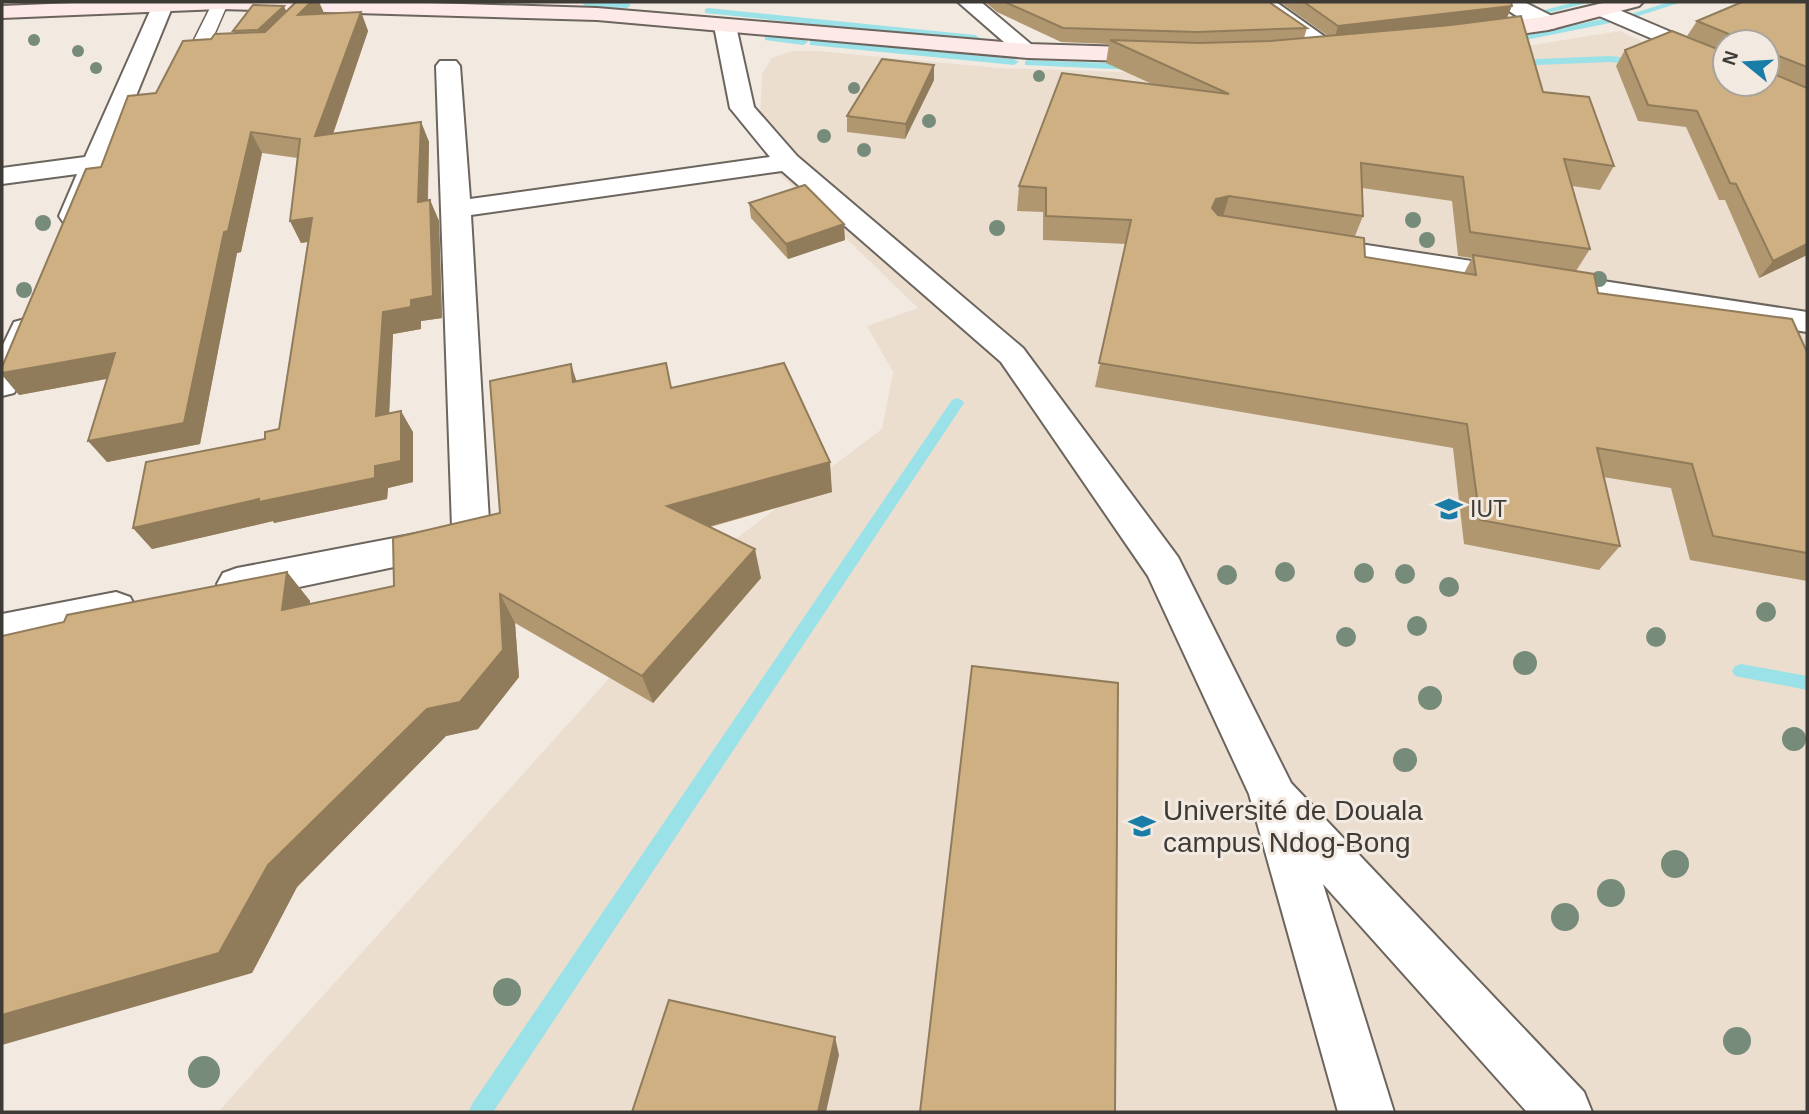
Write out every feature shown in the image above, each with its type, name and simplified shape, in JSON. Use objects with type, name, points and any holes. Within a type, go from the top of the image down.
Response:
[{"type":"main road","points":[[1455,36],[1548,23],[1632,2]]},
{"type":"main road","points":[[2,12],[219,3],[360,4],[672,19],[724,26],[1028,51],[1182,55]]},
{"type":"main road","points":[[1291,52],[1359,46]]},
{"type":"street","points":[[968,2],[1028,51]]},
{"type":"street","points":[[1262,2],[1331,49]]},
{"type":"street","points":[[1508,2],[1548,23]]},
{"type":"street","points":[[62,240],[162,5]]},
{"type":"street","points":[[1605,10],[1711,57]]},
{"type":"street","points":[[724,26],[742,108],[789,162],[1012,355],[1164,568],[1272,793],[1366,1112]]},
{"type":"street","points":[[203,591],[471,538],[448,66]]},
{"type":"street","points":[[457,209],[789,162]]},
{"type":"street","points":[[2,176],[95,164]]},
{"type":"street","points":[[1289,242],[1807,322]]},
{"type":"street","points":[[2,385],[8,355],[36,303]]},
{"type":"street","points":[[2,631],[149,601]]},
{"type":"street","points":[[1272,793],[1564,1112]]},
{"type":"lane","points":[[219,3],[201,44],[206,47],[256,45]]},
{"type":"lane","points":[[291,23],[309,5]]},
{"type":"shaded area","name":"Université de Douala campus Ndog-Bong","points":[[1620,31],[1711,73],[1711,98],[1759,98],[1807,118],[1807,1112],[218,1112],[734,540],[882,429],[893,372],[867,326],[918,308],[769,164],[759,139],[762,74],[772,58],[792,51],[817,51],[999,68],[1154,73],[1513,48]]},
{"type":"building","points":[[296,2],[311,2],[298,15],[361,12],[315,136],[421,122],[418,202],[430,200],[433,296],[411,300],[411,307],[383,312],[376,416],[401,411],[401,461],[375,466],[375,478],[259,502],[259,499],[133,528],[146,462],[265,439],[265,432],[279,429],[312,218],[290,221],[300,139],[251,132],[228,231],[224,232],[184,423],[88,441],[115,353],[2,373],[2,367],[86,169],[101,167],[128,96],[156,93],[183,41],[211,39],[215,34],[265,32]]},
{"type":"building","points":[[1005,2],[1269,2],[1307,28],[1197,32],[1063,28]]},
{"type":"building","points":[[1304,2],[1511,2],[1512,6],[1338,26]]},
{"type":"building","points":[[1742,2],[1807,2],[1807,67],[1781,57],[1781,28],[1714,28],[1697,21]]},
{"type":"building","points":[[253,5],[284,6],[258,30],[233,31]]},
{"type":"building","points":[[1521,16],[1543,92],[1589,97],[1614,166],[1564,159],[1590,249],[1470,232],[1463,177],[1361,163],[1363,216],[1229,196],[1216,199],[1212,208],[1218,215],[1364,238],[1365,257],[1476,275],[1473,255],[1594,274],[1598,293],[1792,319],[1807,352],[1807,553],[1713,536],[1692,464],[1597,448],[1620,546],[1480,520],[1467,424],[1099,363],[1131,220],[1046,216],[1046,188],[1019,186],[1062,73],[1229,94],[1110,40],[1199,43],[1270,41]]},
{"type":"building","points":[[1672,31],[1711,46],[1711,98],[1781,98],[1781,77],[1807,88],[1807,244],[1773,261],[1736,184],[1730,183],[1697,111],[1648,105],[1625,50]]},
{"type":"building","points":[[882,59],[934,65],[906,124],[847,116]]},
{"type":"building","points":[[805,185],[844,224],[786,244],[749,203]]},
{"type":"building","points":[[666,363],[671,388],[784,363],[830,462],[667,506],[755,549],[642,676],[500,594],[503,650],[460,702],[427,709],[268,865],[219,953],[2,1015],[2,636],[64,622],[67,615],[287,572],[282,610],[394,586],[393,538],[500,513],[490,381],[571,364],[573,382]]},
{"type":"building","points":[[972,666],[1118,683],[1115,1112],[920,1112]]},
{"type":"building","points":[[669,1000],[835,1037],[818,1112],[632,1112]]},
{"type":"waterway","points":[[1540,12],[1587,2]]},
{"type":"waterway","points":[[1632,15],[1678,2]]},
{"type":"waterway","points":[[587,4],[627,5]]},
{"type":"waterway","points":[[708,11],[975,38]]},
{"type":"waterway","points":[[1506,41],[1607,21]]},
{"type":"waterway","points":[[768,38],[803,42]]},
{"type":"waterway","points":[[813,43],[1014,62]]},
{"type":"waterway","points":[[1513,63],[1610,59],[1640,62]]},
{"type":"waterway","points":[[1028,63],[1135,67]]},
{"type":"waterway","points":[[480,1112],[957,403]]},
{"type":"waterway","points":[[1741,671],[1807,683]]},
{"type":"place","name":"IUT","points":[[1449,509]]},
{"type":"place","name":"Université de Douala campus Ndog-Bong","points":[[1142,826]]}]
